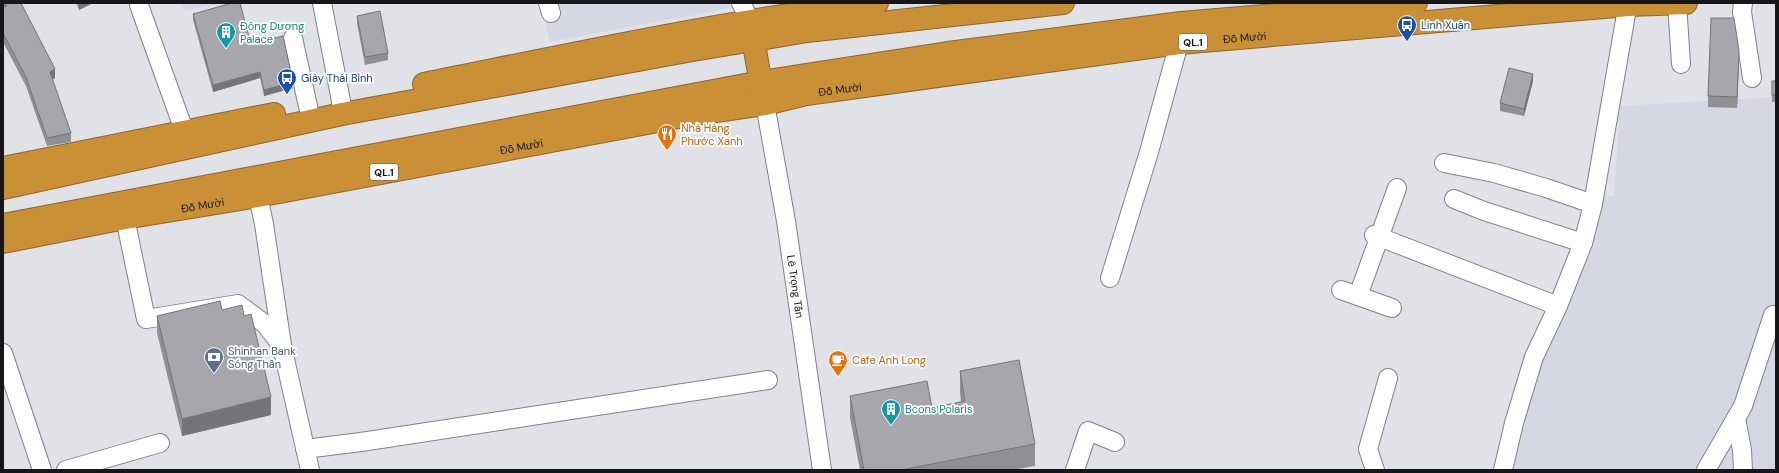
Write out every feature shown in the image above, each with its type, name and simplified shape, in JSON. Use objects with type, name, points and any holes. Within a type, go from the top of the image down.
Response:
[{"type":"highway","points":[[3,168],[185,133],[310,114],[342,107],[687,51],[749,17],[812,7],[877,3]]},
{"type":"highway","points":[[749,17],[814,30],[1063,3]]},
{"type":"highway","name":"Đỗ Mười","points":[[3,225],[761,82],[948,53],[1181,23],[1416,3]]},
{"type":"highway","name":"Đỗ Mười","points":[[3,242],[125,218],[258,196],[695,114],[765,104],[806,94],[1178,43],[1628,4],[1680,3]]},
{"type":"highway","points":[[749,17],[765,104]]},
{"type":"highway","points":[[3,188],[190,149],[310,114]]},
{"type":"street","points":[[322,3],[342,107]]},
{"type":"street","points":[[1680,3],[1682,64]]},
{"type":"street","points":[[1743,3],[1742,12],[1752,78]]},
{"type":"street","points":[[1503,470],[1514,423],[1534,357],[1558,306],[1583,243],[1593,204],[1628,4]]},
{"type":"street","points":[[139,5],[185,133]]},
{"type":"street","points":[[292,38],[310,114]]},
{"type":"street","points":[[1110,278],[1149,152],[1178,43]]},
{"type":"street","name":"Lê Trọng Tấn","points":[[765,104],[786,221],[822,470]]},
{"type":"street","points":[[1444,163],[1494,172],[1593,204]]},
{"type":"street","points":[[1392,308],[1350,293],[1397,188]]},
{"type":"street","points":[[258,196],[264,224],[282,346],[310,470]]},
{"type":"street","points":[[1454,199],[1484,211],[1583,243]]},
{"type":"street","points":[[125,218],[146,319],[238,304],[265,324],[282,346]]},
{"type":"street","points":[[1376,236],[1558,306]]},
{"type":"street","points":[[1706,470],[1743,406],[1773,315]]},
{"type":"street","points":[[3,353],[42,470]]},
{"type":"street","points":[[1375,470],[1368,449],[1388,378]]},
{"type":"street","points":[[305,449],[361,442],[768,380]]},
{"type":"street","points":[[1736,418],[1742,450],[1743,470]]},
{"type":"street","points":[[1075,470],[1088,432],[1116,442]]},
{"type":"street","points":[[66,470],[160,443]]},
{"type":"shaded area","points":[[181,3],[221,3],[184,11]]},
{"type":"shaded area","points":[[540,3],[738,3],[737,7],[550,42]]},
{"type":"shaded area","points":[[1776,97],[1776,470],[1509,470],[1522,408],[1596,198],[1614,196],[1620,106]]},
{"type":"building","points":[[5,3],[21,3],[55,69],[50,72],[71,133],[47,138],[26,77],[3,33],[3,7],[7,6]]},
{"type":"building","name":"Đông Dương Palace","points":[[232,3],[240,3],[251,44],[283,36],[293,82],[264,90],[260,72],[213,85],[193,14]]},
{"type":"building","points":[[380,11],[388,53],[365,57],[357,16]]},
{"type":"building","points":[[1711,18],[1734,18],[1739,51],[1737,97],[1708,96]]},
{"type":"building","points":[[1509,68],[1533,74],[1524,109],[1500,103]]},
{"type":"building","points":[[1772,81],[1776,81],[1776,95],[1772,95]]},
{"type":"building","name":"Shinhan Bank Sóng Thần","points":[[220,301],[222,310],[242,305],[244,316],[251,314],[271,397],[182,419],[157,316]]},
{"type":"building","name":"Bcons Polaris","points":[[1019,360],[1035,444],[901,470],[864,470],[850,396],[927,381],[932,408],[965,401],[960,371]]},
{"type":"place","name":"Linh Xuân","points":[[1407,42]]},
{"type":"place","name":"Đông Dương Palace","points":[[226,49]]},
{"type":"place","name":"Giày Thái Bình","points":[[287,95]]},
{"type":"place","name":"Nhà Hàng Phước Xanh","points":[[667,151]]},
{"type":"place","name":"Shinhan Bank Sóng Thần","points":[[214,374]]},
{"type":"place","name":"Cafe Anh Long","points":[[838,377]]},
{"type":"place","name":"Bcons Polaris","points":[[891,426]]}]
